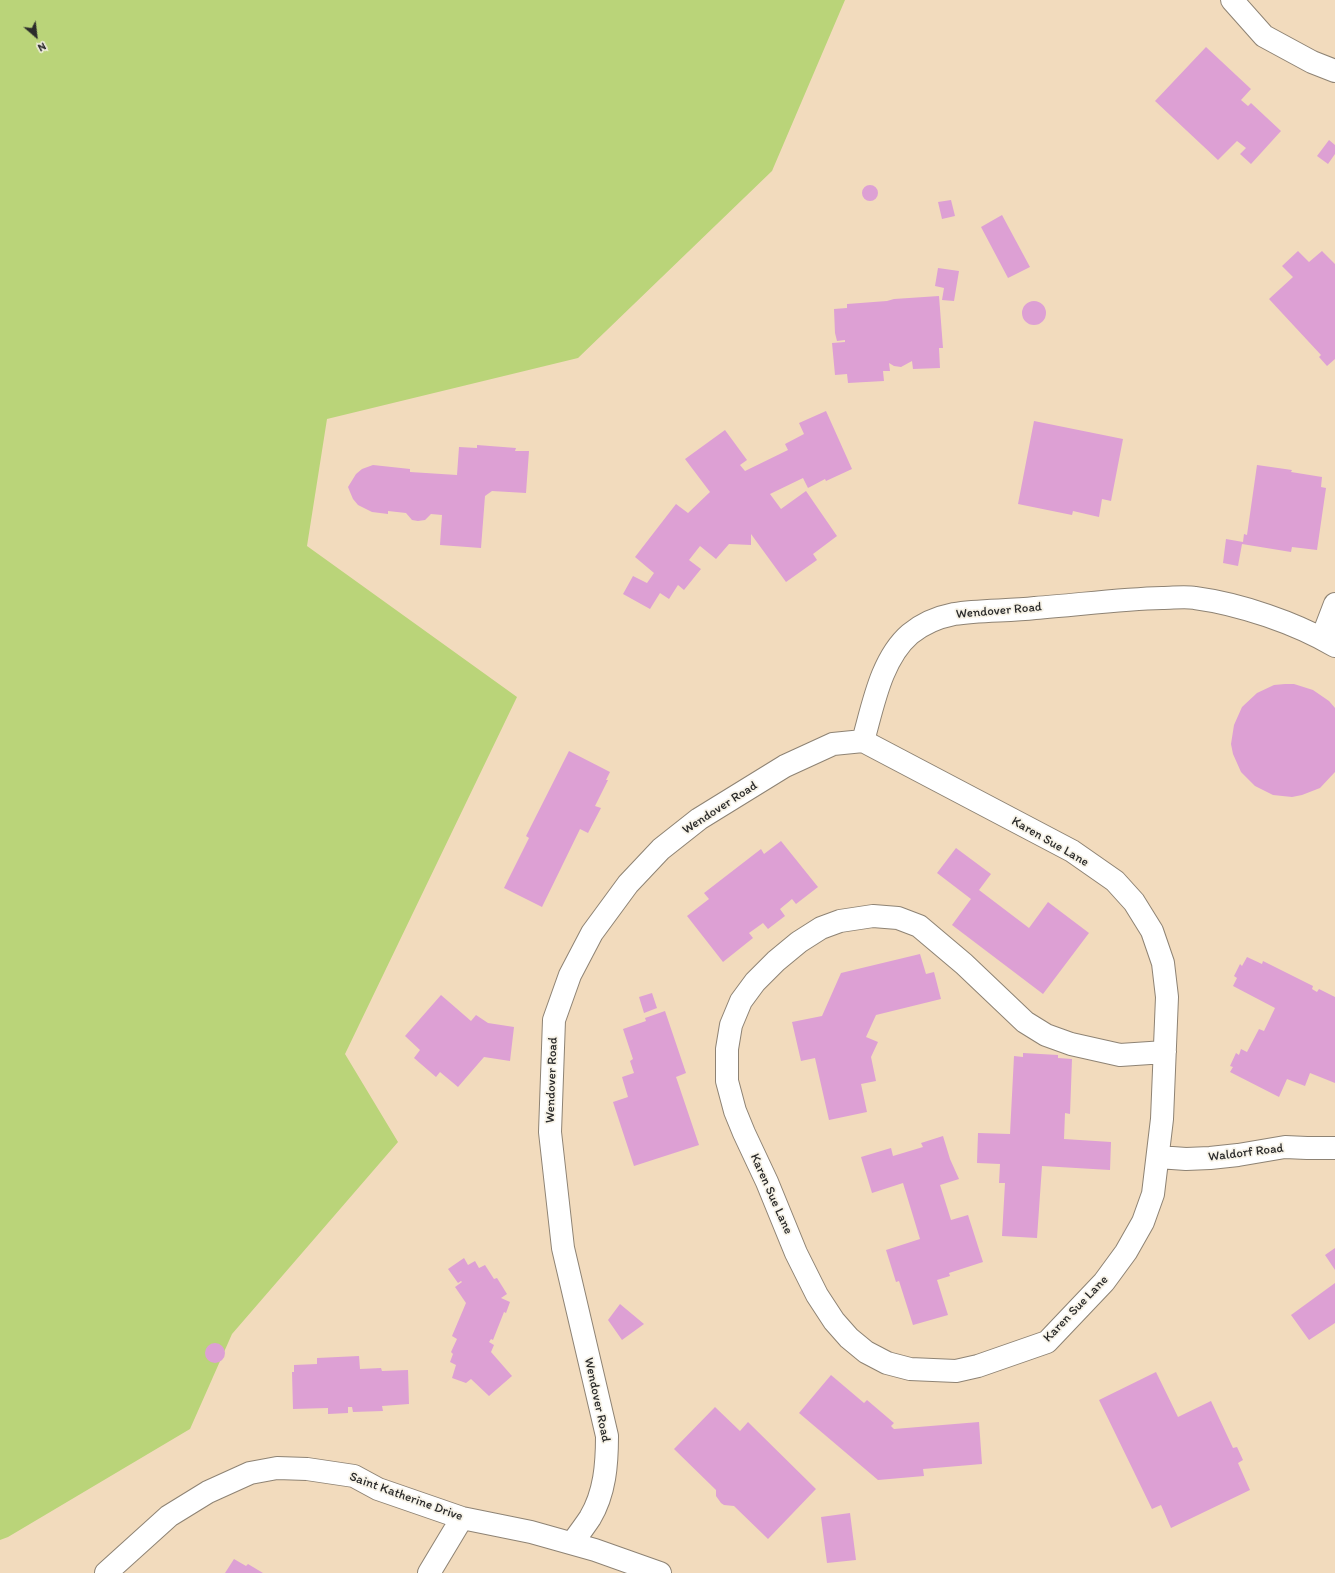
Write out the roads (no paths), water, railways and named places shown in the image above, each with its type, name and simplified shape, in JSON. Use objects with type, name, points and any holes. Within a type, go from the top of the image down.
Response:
[{"type":"street","points":[[1232,0],[1264,36],[1312,62],[1335,71]]},
{"type":"street","name":"Wendover Road","points":[[572,1543],[591,1516],[602,1490],[607,1463],[607,1436],[563,1248],[550,1132],[554,1020],[570,976],[592,933],[628,884],[661,849],[699,819],[785,766],[833,744],[862,741],[879,685],[894,653],[910,634],[931,621],[953,614],[1034,609],[1144,598],[1194,598],[1231,605],[1280,621],[1329,642]]},
{"type":"street","points":[[1329,642],[1335,604]]},
{"type":"street","name":"Karen Sue Lane","points":[[862,741],[1072,851],[1115,882],[1134,902],[1152,932],[1163,963],[1167,997],[1165,1052],[1162,1119],[1153,1194],[1143,1222],[1126,1252],[1104,1282],[1047,1342],[978,1366],[956,1371],[910,1369],[887,1363],[866,1352],[855,1343],[834,1321],[817,1295],[796,1253],[768,1182],[753,1153],[735,1111],[727,1081],[727,1049],[731,1024],[741,1001],[755,982],[776,961],[799,942],[821,928],[840,921],[873,916],[898,918],[919,926],[964,964],[1025,1022],[1046,1035],[1071,1044],[1120,1055],[1165,1052]]},
{"type":"street","name":"Waldorf Road","points":[[1158,1157],[1186,1159],[1210,1158],[1285,1147],[1335,1148]]},
{"type":"street","name":"Saint Katherine Drive","points":[[106,1573],[170,1516],[208,1492],[250,1473],[277,1468],[307,1469],[354,1476],[378,1489],[462,1518],[531,1532],[572,1543],[660,1573]]},
{"type":"street","points":[[429,1573],[462,1518]]}]
